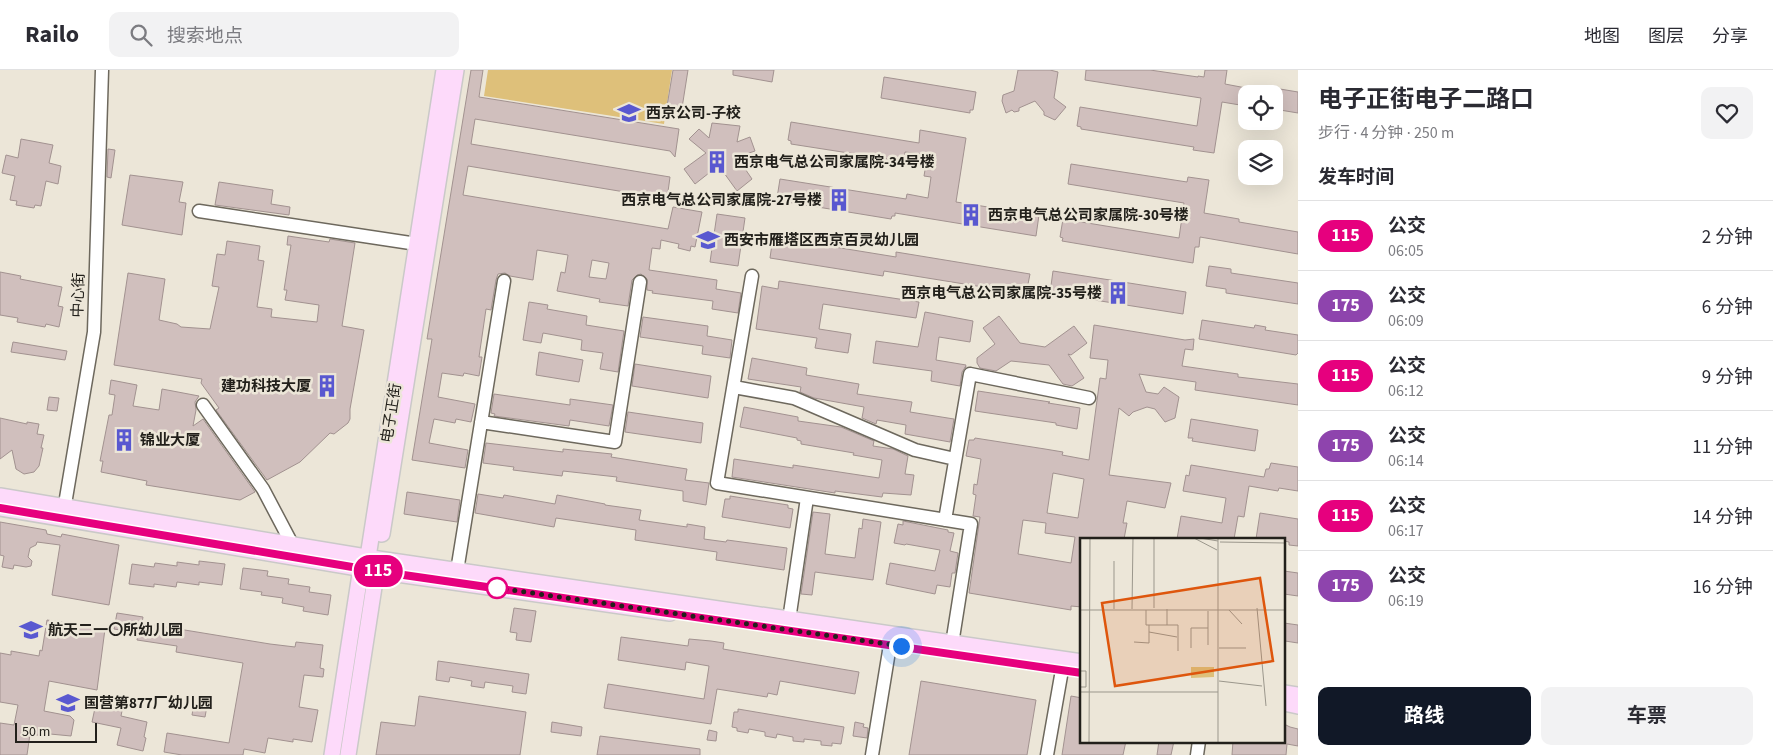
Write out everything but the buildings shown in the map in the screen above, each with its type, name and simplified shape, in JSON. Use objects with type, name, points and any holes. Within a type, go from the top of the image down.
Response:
[{"type":"main road","name":"电子正街","points":[[348,755],[371,564],[444,70]]},
{"type":"main road","name":"电子正街","points":[[332,755],[371,564],[456,70]]},
{"type":"main road","points":[[0,496],[63,513],[371,564],[1080,673]]},
{"type":"main road","points":[[0,508],[63,513],[292,544],[371,564],[457,571],[1080,662]]},
{"type":"street","name":"中心街","points":[[63,513],[94,332],[102,70]]},
{"type":"street","points":[[199,211],[417,244]]},
{"type":"street","points":[[752,276],[717,483],[971,524],[952,644]]},
{"type":"street","points":[[457,571],[504,281]]},
{"type":"street","points":[[481,422],[615,442],[640,282]]},
{"type":"street","points":[[945,520],[970,374],[1089,398]]},
{"type":"street","points":[[734,387],[794,398],[914,450],[955,459]]},
{"type":"street","points":[[203,405],[263,488],[292,544]]},
{"type":"street","points":[[789,620],[807,498]]},
{"type":"street","points":[[872,755],[890,644]]},
{"type":"street","points":[[1047,755],[1062,670]]},
{"type":"street","points":[[1197,755],[1199,742]]},
{"type":"shaded area","name":"西京公司-子校","points":[[488,70],[672,70],[664,124],[484,96]]},
{"type":"bus line","name":"115","points":[[0,508],[376,571],[1080,673]]},
{"type":"place","name":"西京公司-子校","points":[[629,113]]},
{"type":"place","name":"西京电气总公司家属院-34号楼","points":[[717,162]]},
{"type":"place","name":"西京电气总公司家属院-27号楼","points":[[839,200]]},
{"type":"place","name":"西京电气总公司家属院-30号楼","points":[[971,215]]},
{"type":"place","name":"西安市雁塔区西京百灵幼儿园","points":[[708,240]]},
{"type":"place","name":"西京电气总公司家属院-35号楼","points":[[1118,293]]},
{"type":"place","name":"建功科技大厦","points":[[327,386]]},
{"type":"place","name":"锦业大厦","points":[[124,440]]},
{"type":"place","name":"航天二一〇所幼儿园","points":[[31,630]]},
{"type":"place","name":"国营第877厂幼儿园","points":[[68,703]]},
{"type":"route","points":[[497,588],[901,646]]}]
